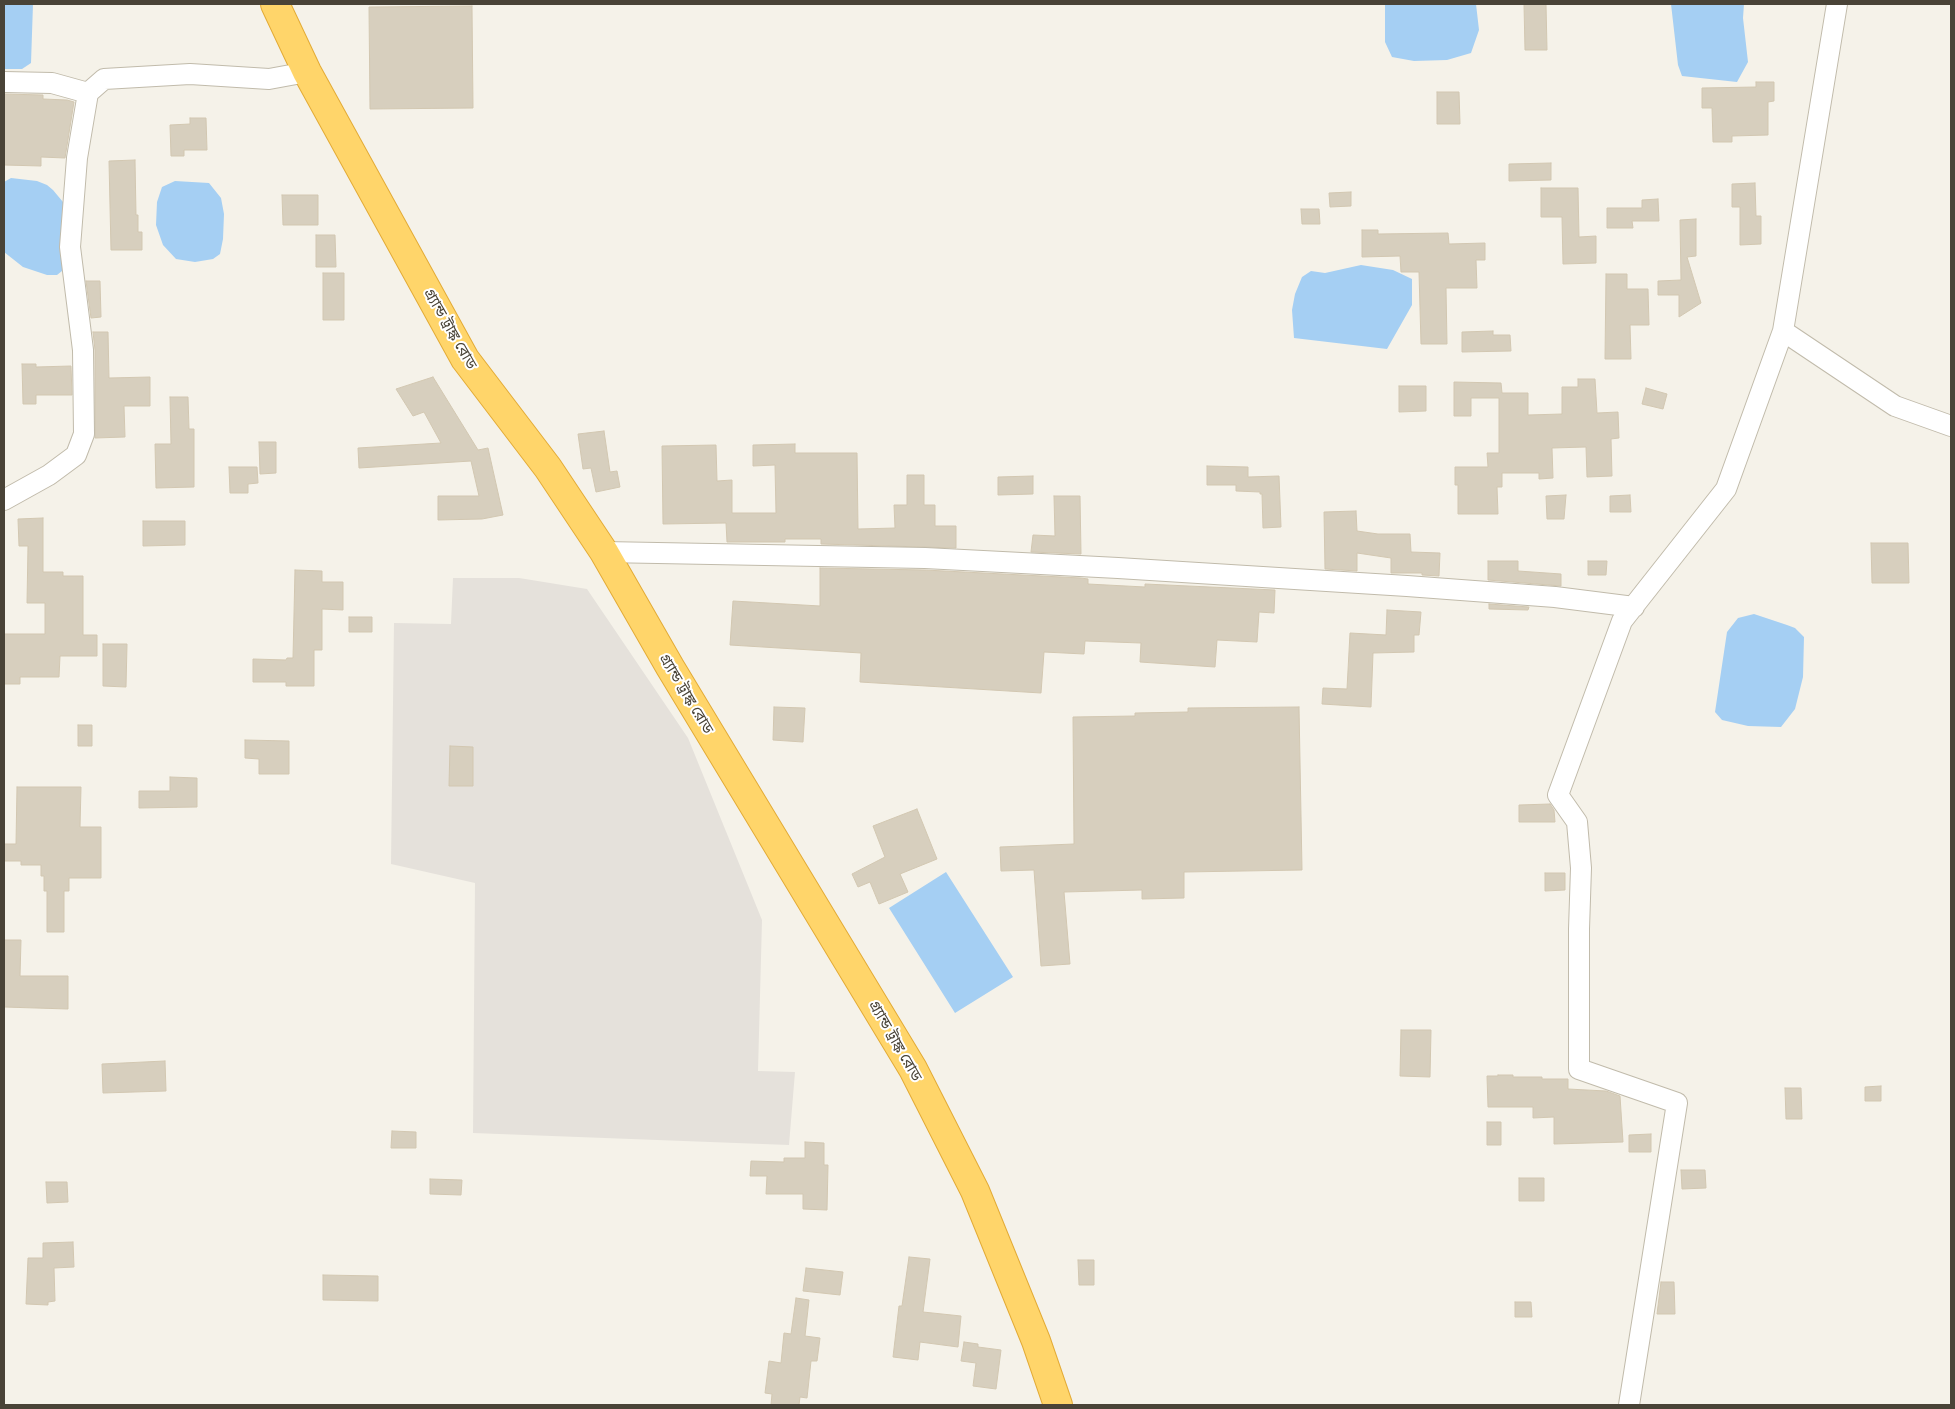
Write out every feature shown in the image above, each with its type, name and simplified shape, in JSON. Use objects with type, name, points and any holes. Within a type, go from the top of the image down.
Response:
[{"type":"highway","name":"গ্র্যান্ড ট্রাঙ্ক রোড","points":[[275,4],[307,72],[465,359],[548,468],[604,552],[670,667],[913,1069],[975,1192],[1036,1341],[1058,1405]]},
{"type":"street","points":[[1629,1405],[1677,1103],[1579,1070],[1581,868],[1577,822],[1558,794],[1622,621],[1726,489],[1783,331],[1838,4]]},
{"type":"street","points":[[4,500],[49,475],[76,454],[84,434],[83,350],[70,247],[77,158],[88,93],[104,79],[190,74],[269,79],[307,72]]},
{"type":"street","points":[[4,82],[52,83],[88,93]]},
{"type":"street","points":[[1783,331],[1894,406],[1951,426]]},
{"type":"street","points":[[604,552],[925,558],[1079,566],[1555,597],[1634,608]]},
{"type":"shaded area","points":[[453,578],[519,578],[587,589],[688,738],[762,920],[758,1071],[795,1072],[789,1145],[473,1133],[475,883],[391,864],[394,623],[451,624]]},
{"type":"water","points":[[4,4],[33,4],[31,63],[22,69],[4,69]]},
{"type":"water","points":[[1385,4],[1476,4],[1479,30],[1471,53],[1447,60],[1414,61],[1392,57],[1385,42]]},
{"type":"water","points":[[1671,4],[1744,4],[1743,18],[1748,62],[1737,82],[1682,76],[1678,65]]},
{"type":"water","points":[[11,178],[37,181],[47,185],[63,202],[62,271],[57,275],[47,275],[23,267],[4,252],[4,182]]},
{"type":"water","points":[[175,181],[209,183],[221,198],[224,214],[223,239],[220,254],[213,259],[195,262],[176,259],[163,245],[156,225],[157,202],[162,187]]},
{"type":"water","points":[[1361,265],[1393,270],[1412,279],[1412,305],[1387,349],[1294,338],[1292,310],[1295,294],[1302,277],[1311,271],[1325,273]]},
{"type":"water","points":[[1754,614],[1795,628],[1804,637],[1803,677],[1795,709],[1781,727],[1748,726],[1722,720],[1715,712],[1727,632],[1738,618]]},
{"type":"water","points":[[946,872],[1013,977],[955,1013],[889,908]]},
{"type":"building","points":[[1524,4],[1546,4],[1547,50],[1525,50]]},
{"type":"building","points":[[472,6],[473,108],[370,109],[369,7]]},
{"type":"building","points":[[1756,82],[1774,82],[1774,101],[1768,102],[1768,135],[1732,136],[1732,142],[1713,142],[1712,108],[1702,108],[1702,88],[1756,87]]},
{"type":"building","points":[[1437,92],[1459,92],[1460,124],[1437,124]]},
{"type":"building","points":[[4,94],[43,95],[43,99],[74,102],[65,158],[41,157],[41,166],[4,165]]},
{"type":"building","points":[[190,118],[206,118],[207,150],[184,150],[184,156],[171,156],[170,125],[190,124]]},
{"type":"building","points":[[135,160],[136,215],[138,215],[138,232],[142,232],[142,250],[111,250],[109,161]]},
{"type":"building","points":[[1551,163],[1551,180],[1509,181],[1509,164]]},
{"type":"building","points":[[1755,183],[1756,216],[1761,216],[1761,244],[1740,245],[1740,207],[1732,207],[1732,184]]},
{"type":"building","points":[[1541,188],[1578,188],[1579,237],[1596,236],[1596,263],[1563,264],[1562,217],[1541,217]]},
{"type":"building","points":[[1351,192],[1351,206],[1330,207],[1329,193]]},
{"type":"building","points":[[282,195],[318,195],[318,225],[283,225]]},
{"type":"building","points":[[1658,199],[1659,221],[1632,221],[1633,228],[1607,228],[1607,208],[1642,208],[1642,200]]},
{"type":"building","points":[[1301,209],[1319,209],[1320,224],[1302,224]]},
{"type":"building","points":[[1696,219],[1696,256],[1687,257],[1701,303],[1679,317],[1679,295],[1658,295],[1658,281],[1681,280],[1680,220]]},
{"type":"building","points":[[1362,230],[1378,230],[1378,234],[1448,233],[1449,244],[1485,243],[1485,260],[1476,260],[1477,288],[1446,288],[1447,344],[1421,344],[1419,272],[1401,272],[1400,256],[1362,257]]},
{"type":"building","points":[[316,235],[335,235],[336,267],[316,267]]},
{"type":"building","points":[[323,273],[344,273],[344,320],[323,320]]},
{"type":"building","points":[[1606,274],[1627,274],[1627,289],[1648,289],[1649,325],[1630,325],[1631,359],[1605,359]]},
{"type":"building","points":[[86,281],[100,281],[101,317],[91,318]]},
{"type":"building","points":[[1493,331],[1493,335],[1510,335],[1511,351],[1462,352],[1462,332]]},
{"type":"building","points":[[93,332],[108,332],[109,378],[150,377],[150,406],[124,406],[125,437],[95,438],[95,350]]},
{"type":"building","points":[[22,364],[36,364],[36,367],[71,366],[72,395],[36,395],[36,404],[23,404]]},
{"type":"building","points":[[433,377],[478,450],[488,448],[503,515],[482,519],[438,520],[438,496],[479,496],[471,461],[359,468],[358,448],[441,443],[424,412],[413,416],[396,389]]},
{"type":"building","points":[[1578,379],[1595,379],[1597,413],[1618,412],[1619,438],[1611,439],[1612,476],[1587,477],[1586,447],[1552,448],[1553,478],[1539,479],[1539,473],[1502,473],[1502,487],[1497,487],[1498,514],[1458,514],[1458,485],[1455,485],[1455,467],[1488,467],[1487,453],[1499,453],[1499,398],[1471,398],[1471,416],[1454,416],[1454,382],[1501,383],[1502,393],[1528,393],[1528,415],[1562,414],[1562,387],[1578,387]]},
{"type":"building","points":[[1399,386],[1426,386],[1426,411],[1399,412]]},
{"type":"building","points":[[1646,388],[1667,394],[1663,409],[1642,404]]},
{"type":"building","points":[[170,397],[188,397],[189,429],[194,429],[194,487],[156,488],[155,444],[171,444]]},
{"type":"building","points":[[604,431],[610,472],[617,471],[620,487],[596,492],[591,468],[583,469],[578,434]]},
{"type":"building","points":[[259,442],[276,442],[276,473],[260,474]]},
{"type":"building","points":[[795,444],[795,453],[857,453],[858,529],[895,528],[894,505],[907,505],[907,475],[924,475],[924,505],[935,505],[935,526],[956,526],[956,548],[821,544],[821,539],[785,539],[785,542],[727,542],[726,523],[663,524],[662,446],[716,445],[717,481],[732,480],[732,513],[776,513],[775,465],[753,466],[753,445]]},
{"type":"building","points":[[1207,466],[1248,467],[1248,477],[1279,476],[1281,527],[1263,528],[1262,494],[1260,492],[1236,491],[1236,485],[1207,485]]},
{"type":"building","points":[[229,467],[257,467],[258,483],[248,484],[248,493],[230,493]]},
{"type":"building","points":[[1033,476],[1033,494],[998,495],[998,477]]},
{"type":"building","points":[[1566,495],[1564,519],[1547,519],[1546,496]]},
{"type":"building","points":[[1630,495],[1631,512],[1610,512],[1610,496]]},
{"type":"building","points":[[1054,496],[1080,496],[1081,554],[1031,552],[1033,535],[1055,536]]},
{"type":"building","points":[[1356,511],[1357,531],[1378,534],[1410,534],[1411,552],[1440,553],[1439,576],[1422,575],[1422,573],[1391,573],[1391,558],[1357,553],[1357,571],[1325,569],[1324,512]]},
{"type":"building","points":[[43,518],[43,572],[63,572],[63,576],[83,576],[83,635],[97,635],[97,656],[60,656],[59,677],[20,677],[20,684],[4,684],[4,634],[45,634],[45,603],[27,603],[28,546],[19,546],[18,519]]},
{"type":"building","points":[[143,521],[185,521],[185,545],[143,546]]},
{"type":"building","points":[[1871,543],[1908,543],[1909,583],[1872,583]]},
{"type":"building","points":[[1488,561],[1518,561],[1518,571],[1561,574],[1561,586],[1488,580]]},
{"type":"building","points":[[1588,561],[1607,561],[1606,575],[1588,575]]},
{"type":"building","points":[[820,568],[925,570],[1081,578],[1088,579],[1088,584],[1145,587],[1145,584],[1275,590],[1274,613],[1259,612],[1257,642],[1217,640],[1215,667],[1140,662],[1141,643],[1085,641],[1084,654],[1044,652],[1041,693],[860,682],[861,653],[730,645],[733,601],[820,606]]},
{"type":"building","points":[[295,570],[322,571],[322,582],[343,582],[343,610],[322,609],[322,650],[314,650],[314,686],[286,686],[286,682],[253,682],[253,659],[286,660],[287,658],[293,658]]},
{"type":"building","points":[[1489,604],[1529,607],[1528,610],[1489,609]]},
{"type":"building","points":[[1387,610],[1421,612],[1419,635],[1414,635],[1414,652],[1373,653],[1371,707],[1322,704],[1323,688],[1347,689],[1350,633],[1386,635]]},
{"type":"building","points":[[349,617],[372,617],[372,632],[349,632]]},
{"type":"building","points":[[103,644],[127,644],[126,687],[103,686]]},
{"type":"building","points":[[774,707],[805,708],[803,742],[773,740]]},
{"type":"building","points":[[1299,707],[1302,870],[1184,872],[1184,898],[1142,899],[1142,890],[1064,892],[1070,964],[1041,966],[1034,870],[1001,871],[1000,847],[1074,844],[1073,717],[1135,716],[1135,713],[1188,712],[1188,708]]},
{"type":"building","points":[[78,725],[92,725],[92,746],[78,746]]},
{"type":"building","points":[[245,740],[289,741],[289,774],[259,774],[259,759],[245,758]]},
{"type":"building","points":[[450,746],[473,747],[473,786],[449,786]]},
{"type":"building","points":[[170,777],[197,778],[197,807],[139,808],[139,791],[170,791]]},
{"type":"building","points":[[17,787],[81,787],[80,827],[101,827],[101,878],[69,878],[69,891],[64,891],[64,932],[47,932],[47,891],[44,891],[44,876],[41,876],[41,865],[21,865],[21,861],[4,861],[4,844],[16,844]]},
{"type":"building","points":[[1550,804],[1554,810],[1555,822],[1519,822],[1519,805]]},
{"type":"building","points":[[917,809],[937,859],[900,874],[908,892],[879,904],[870,882],[858,887],[852,874],[885,857],[873,826]]},
{"type":"building","points":[[1545,873],[1565,873],[1565,890],[1545,891]]},
{"type":"building","points":[[4,940],[21,940],[20,976],[68,976],[68,1009],[4,1007]]},
{"type":"building","points":[[1401,1030],[1431,1030],[1430,1077],[1400,1076]]},
{"type":"building","points":[[165,1061],[166,1091],[103,1093],[102,1064]]},
{"type":"building","points":[[1487,1076],[1568,1079],[1568,1089],[1606,1091],[1620,1096],[1623,1142],[1554,1144],[1554,1117],[1533,1118],[1533,1107],[1488,1107]]},
{"type":"building","points":[[1881,1086],[1881,1101],[1865,1101],[1865,1087]]},
{"type":"building","points":[[1785,1088],[1801,1088],[1802,1119],[1786,1119]]},
{"type":"building","points":[[1487,1122],[1501,1122],[1501,1145],[1487,1145]]},
{"type":"building","points":[[392,1131],[416,1132],[416,1148],[391,1148]]},
{"type":"building","points":[[1651,1134],[1651,1152],[1629,1152],[1629,1135]]},
{"type":"building","points":[[805,1142],[824,1143],[824,1165],[828,1165],[827,1210],[803,1209],[803,1194],[766,1194],[767,1176],[750,1176],[751,1161],[784,1162],[784,1158],[805,1158]]},
{"type":"building","points":[[1681,1170],[1705,1170],[1706,1188],[1682,1189]]},
{"type":"building","points":[[1519,1178],[1544,1178],[1544,1201],[1519,1201]]},
{"type":"building","points":[[430,1179],[462,1180],[461,1195],[430,1194]]},
{"type":"building","points":[[46,1182],[67,1182],[68,1202],[47,1203]]},
{"type":"building","points":[[73,1242],[74,1267],[54,1268],[55,1301],[48,1302],[48,1305],[26,1304],[28,1258],[43,1258],[43,1243]]},
{"type":"building","points":[[909,1257],[930,1259],[923,1312],[961,1316],[958,1347],[920,1342],[918,1360],[893,1357],[899,1306],[902,1306]]},
{"type":"building","points":[[1078,1260],[1094,1260],[1094,1285],[1079,1285]]},
{"type":"building","points":[[806,1268],[843,1272],[840,1295],[803,1291]]},
{"type":"building","points":[[323,1275],[378,1276],[378,1301],[323,1300]]},
{"type":"building","points":[[1661,1282],[1674,1282],[1675,1314],[1657,1314]]},
{"type":"building","points":[[796,1298],[809,1300],[805,1336],[820,1338],[817,1361],[811,1361],[807,1398],[800,1397],[799,1405],[771,1405],[772,1394],[765,1393],[769,1361],[781,1363],[784,1333],[791,1334]]},
{"type":"building","points":[[1515,1302],[1531,1302],[1532,1317],[1515,1317]]},
{"type":"building","points":[[964,1342],[978,1344],[978,1347],[1001,1350],[996,1389],[973,1386],[976,1363],[961,1361]]}]
